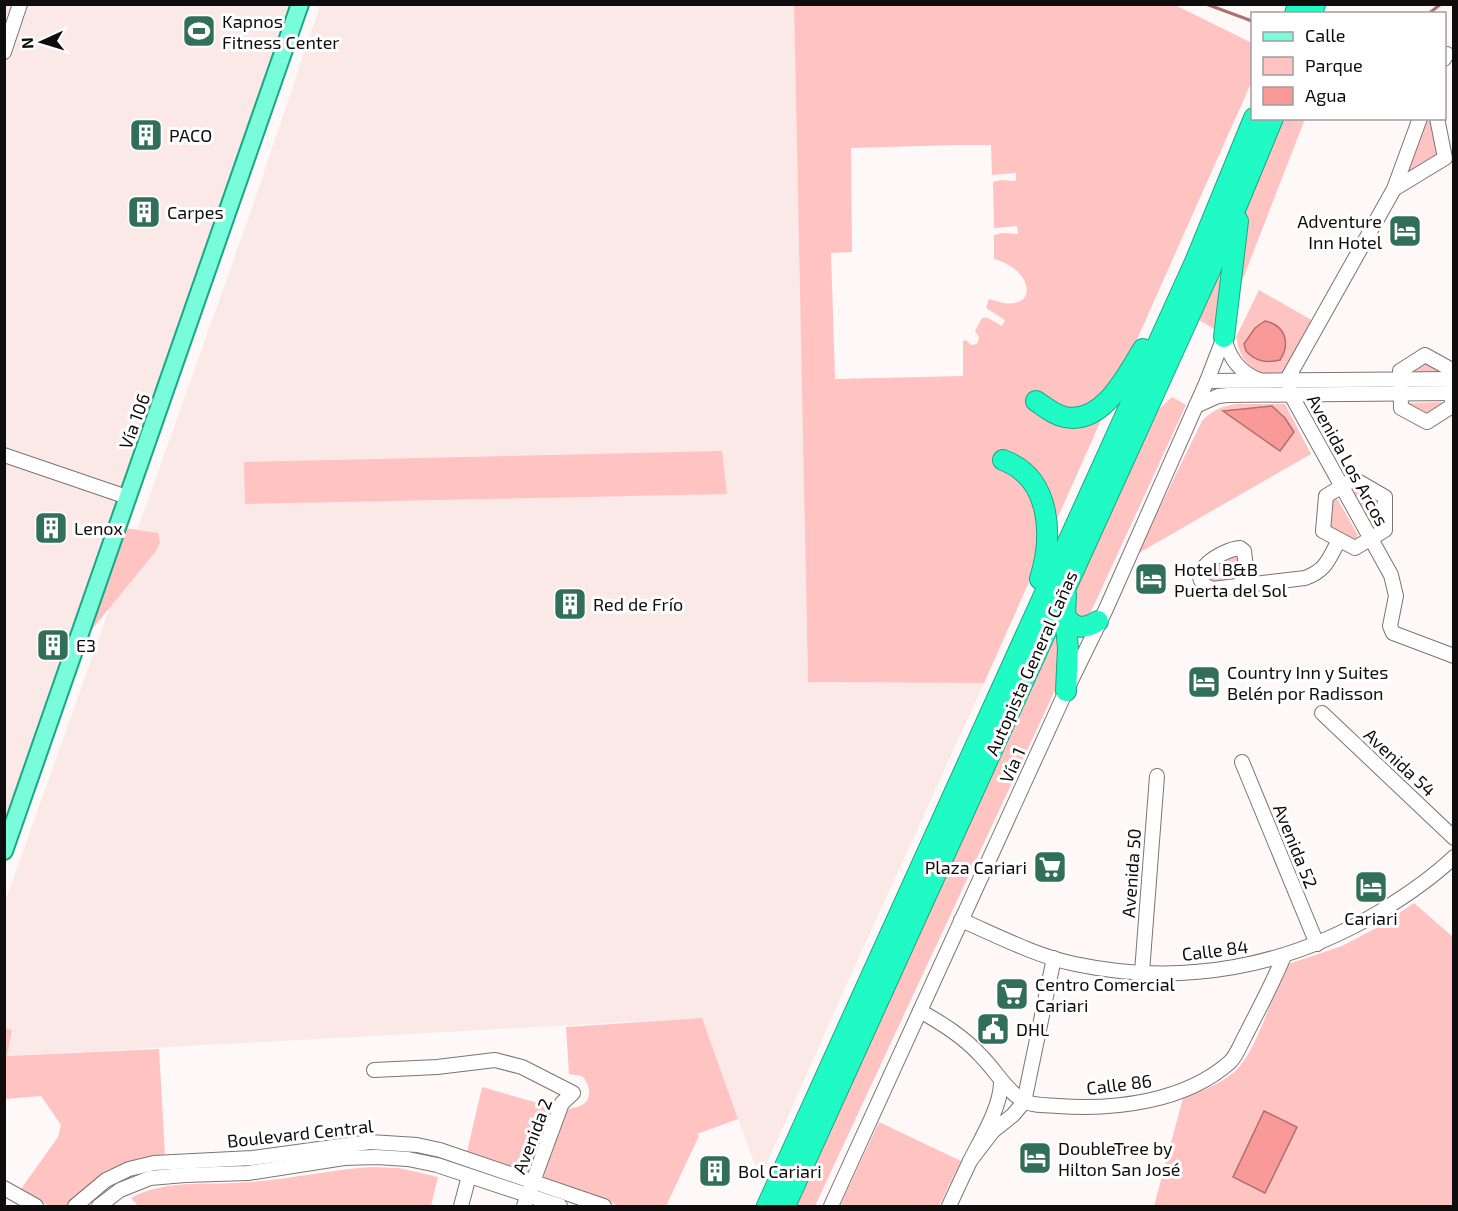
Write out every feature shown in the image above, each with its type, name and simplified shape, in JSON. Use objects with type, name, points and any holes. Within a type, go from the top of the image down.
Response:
[{"type":"highway","points":[[1036,401],[1057,415],[1068,418],[1077,417],[1102,406],[1116,390],[1161,321],[1252,120]]},
{"type":"highway","name":"Autopista General Cañas","points":[[767,1206],[1195,262],[1252,120]]},
{"type":"highway","name":"Autopista General Cañas","points":[[784,1206],[1240,200],[1272,120]]},
{"type":"highway","points":[[1224,337],[1240,200]]},
{"type":"highway","points":[[890,935],[964,752],[1020,626],[1047,558],[1047,518],[1041,498],[1016,465],[1003,460]]},
{"type":"highway","points":[[1066,691],[1067,584]]},
{"type":"highway","points":[[1065,615],[1072,625],[1078,627],[1092,625],[1098,621]]},
{"type":"main road","name":"Vía 106","points":[[4,851],[300,4]]},
{"type":"street","points":[[4,52],[20,4]]},
{"type":"street","name":"Avenida Los Arcos","points":[[1419,120],[1394,189],[1289,375],[1289,387],[1391,575],[1396,596],[1390,626],[1392,633],[1454,656]]},
{"type":"street","name":"Avenida Los Arcos","points":[[1394,189],[1445,158],[1437,120]]},
{"type":"street","points":[[1224,337],[1227,349],[1240,369],[1261,381]]},
{"type":"street","name":"Vía 1","points":[[831,1206],[1098,621],[1106,609],[1207,381],[1224,337]]},
{"type":"street","points":[[1425,355],[1452,370],[1453,386],[1452,406],[1427,422],[1401,408],[1400,371],[1425,355]]},
{"type":"street","points":[[1207,381],[1261,381],[1289,387]]},
{"type":"street","points":[[1196,406],[1218,396],[1289,387],[1453,386]]},
{"type":"street","points":[[4,455],[127,498]]},
{"type":"street","points":[[1354,478],[1385,496],[1385,530],[1370,538],[1354,548],[1323,531],[1326,496],[1354,478]]},
{"type":"street","points":[[1248,584],[1305,578],[1316,574],[1325,567],[1339,540]]},
{"type":"street","name":"Avenida 54","points":[[1322,713],[1454,838]]},
{"type":"street","name":"Avenida 52","points":[[1242,762],[1317,944]]},
{"type":"street","name":"Avenida 50","points":[[1142,972],[1157,776]]},
{"type":"street","name":"Calle 84","points":[[961,920],[1054,958],[1076,964],[1142,972],[1212,971],[1284,956],[1317,944],[1360,923],[1413,891],[1454,857]]},
{"type":"street","name":"Calle 86","points":[[1024,1102],[1067,1107],[1119,1105],[1177,1092],[1197,1084],[1232,1061],[1268,993],[1284,956]]},
{"type":"street","points":[[970,1161],[993,1131],[1013,1115],[1024,1102],[1054,958]]},
{"type":"street","points":[[920,1011],[950,1028],[967,1041],[983,1057],[1001,1082],[1024,1102]]},
{"type":"street","name":"Avenida 2","points":[[374,1070],[437,1067],[495,1060],[522,1067],[573,1093],[562,1103],[527,1201]]},
{"type":"street","points":[[949,1206],[997,1105],[1001,1082]]},
{"type":"street","name":"Boulevard Central","points":[[99,1206],[120,1190],[150,1178],[248,1173],[381,1142],[429,1147],[604,1206]]},
{"type":"street","name":"Boulevard Central","points":[[75,1206],[106,1180],[129,1169],[166,1161],[252,1158],[344,1151],[408,1159],[469,1176],[527,1201],[558,1206]]},
{"type":"street","points":[[461,1206],[469,1176]]},
{"type":"street","points":[[4,1188],[36,1206]]},
{"type":"shaded area","points":[[5,5],[291,5],[5,820]]},
{"type":"shaded area","points":[[320,5],[794,5],[808,682],[984,683],[760,1179],[701,1018],[6,1056],[12,1031],[5,1028],[5,902],[253,205]]},
{"type":"green space","points":[[794,5],[1175,5],[1251,43],[1251,83],[984,683],[808,682]],"holes":[[[991,145],[992,175],[1016,173],[1016,181],[993,182],[994,228],[1017,226],[1018,234],[994,235],[994,259],[1019,273],[1027,290],[1024,298],[1017,302],[1006,303],[989,299],[986,308],[1005,320],[1002,326],[988,318],[982,318],[975,331],[979,337],[977,344],[971,345],[966,340],[963,341],[963,376],[835,379],[831,253],[852,252],[851,148]]]},
{"type":"green space","points":[[1279,120],[1305,120],[1230,312],[1242,231],[1249,195]]},
{"type":"green space","points":[[1426,120],[1431,120],[1438,155],[1435,160],[1406,173]]},
{"type":"green space","points":[[1232,243],[1219,332],[1199,320]]},
{"type":"green space","points":[[1259,290],[1315,322],[1292,363],[1283,373],[1277,375],[1265,375],[1253,369],[1241,354],[1236,337]]},
{"type":"green space","points":[[1426,360],[1444,372],[1409,375],[1408,369]]},
{"type":"green space","points":[[1172,397],[1186,405],[1089,616],[1070,619],[1071,593],[1159,409]]},
{"type":"green space","points":[[1441,402],[1444,404],[1426,417],[1408,405],[1409,403]]},
{"type":"green space","points":[[1236,404],[1285,404],[1311,454],[1137,554],[1202,421],[1217,410]]},
{"type":"green space","points":[[722,451],[727,494],[245,504],[244,462]]},
{"type":"green space","points":[[1352,486],[1378,500],[1378,523],[1375,528],[1370,527],[1350,492]]},
{"type":"green space","points":[[1333,498],[1338,500],[1358,535],[1356,540],[1350,540],[1331,528],[1330,501]]},
{"type":"green space","points":[[125,528],[158,533],[160,542],[156,551],[89,633]]},
{"type":"green space","points":[[1239,553],[1243,582],[1211,585],[1206,581],[1207,567]]},
{"type":"green space","points":[[1060,616],[1063,673],[815,1206],[790,1206]]},
{"type":"green space","points":[[1414,903],[1453,937],[1453,1206],[1154,1206],[1183,1098],[1221,1081],[1241,1065],[1270,1007],[1285,965],[1342,946],[1380,926]]},
{"type":"green space","points":[[702,1018],[738,1119],[697,1134],[699,1136],[666,1206],[618,1206],[607,1200],[546,1180],[544,1170],[566,1110],[580,1106],[589,1096],[589,1087],[582,1076],[569,1074],[566,1027]]},
{"type":"green space","points":[[4,1028],[12,1030],[7,1056],[159,1049],[165,1155],[150,1157],[111,1170],[89,1185],[68,1206],[49,1206],[21,1189],[58,1137],[61,1125],[41,1096],[5,1099]]},
{"type":"green space","points":[[482,1087],[552,1107],[531,1167],[524,1172],[467,1152]]},
{"type":"green space","points":[[879,1122],[961,1161],[939,1206],[840,1206]]},
{"type":"green space","points":[[371,1167],[399,1168],[438,1177],[431,1206],[138,1206],[131,1198],[174,1185],[265,1181]]},
{"type":"water","points":[[1265,321],[1277,326],[1284,336],[1285,347],[1280,360],[1262,361],[1246,351],[1244,344],[1255,328]]},
{"type":"water","points":[[1272,406],[1285,418],[1294,432],[1280,451],[1223,411]]},
{"type":"water","points":[[1264,1111],[1297,1127],[1265,1193],[1233,1177]]},
{"type":"waterway","points":[[1206,4],[1251,21]]},
{"type":"waterway","points":[[1431,12],[1441,4]]},
{"type":"place","name":"Kapnos Fitness Center","points":[[199,31]]},
{"type":"place","name":"PACO","points":[[146,135]]},
{"type":"place","name":"Carpes","points":[[144,212]]},
{"type":"place","name":"Adventure Inn Hotel","points":[[1405,231]]},
{"type":"place","name":"Lenox","points":[[51,528]]},
{"type":"place","name":"Hotel B&B Puerta del Sol","points":[[1151,579]]},
{"type":"place","name":"Red de Frío","points":[[570,604]]},
{"type":"place","name":"E3","points":[[53,645]]},
{"type":"place","name":"Country Inn y Suites Belén por Radisson","points":[[1204,682]]},
{"type":"place","name":"Plaza Cariari","points":[[1050,867]]},
{"type":"place","name":"Cariari","points":[[1371,887]]},
{"type":"place","name":"Centro Comercial Cariari","points":[[1012,994]]},
{"type":"place","name":"DHL","points":[[993,1029]]},
{"type":"place","name":"DoubleTree by Hilton San José","points":[[1035,1158]]},
{"type":"place","name":"Bol Cariari","points":[[715,1171]]}]
